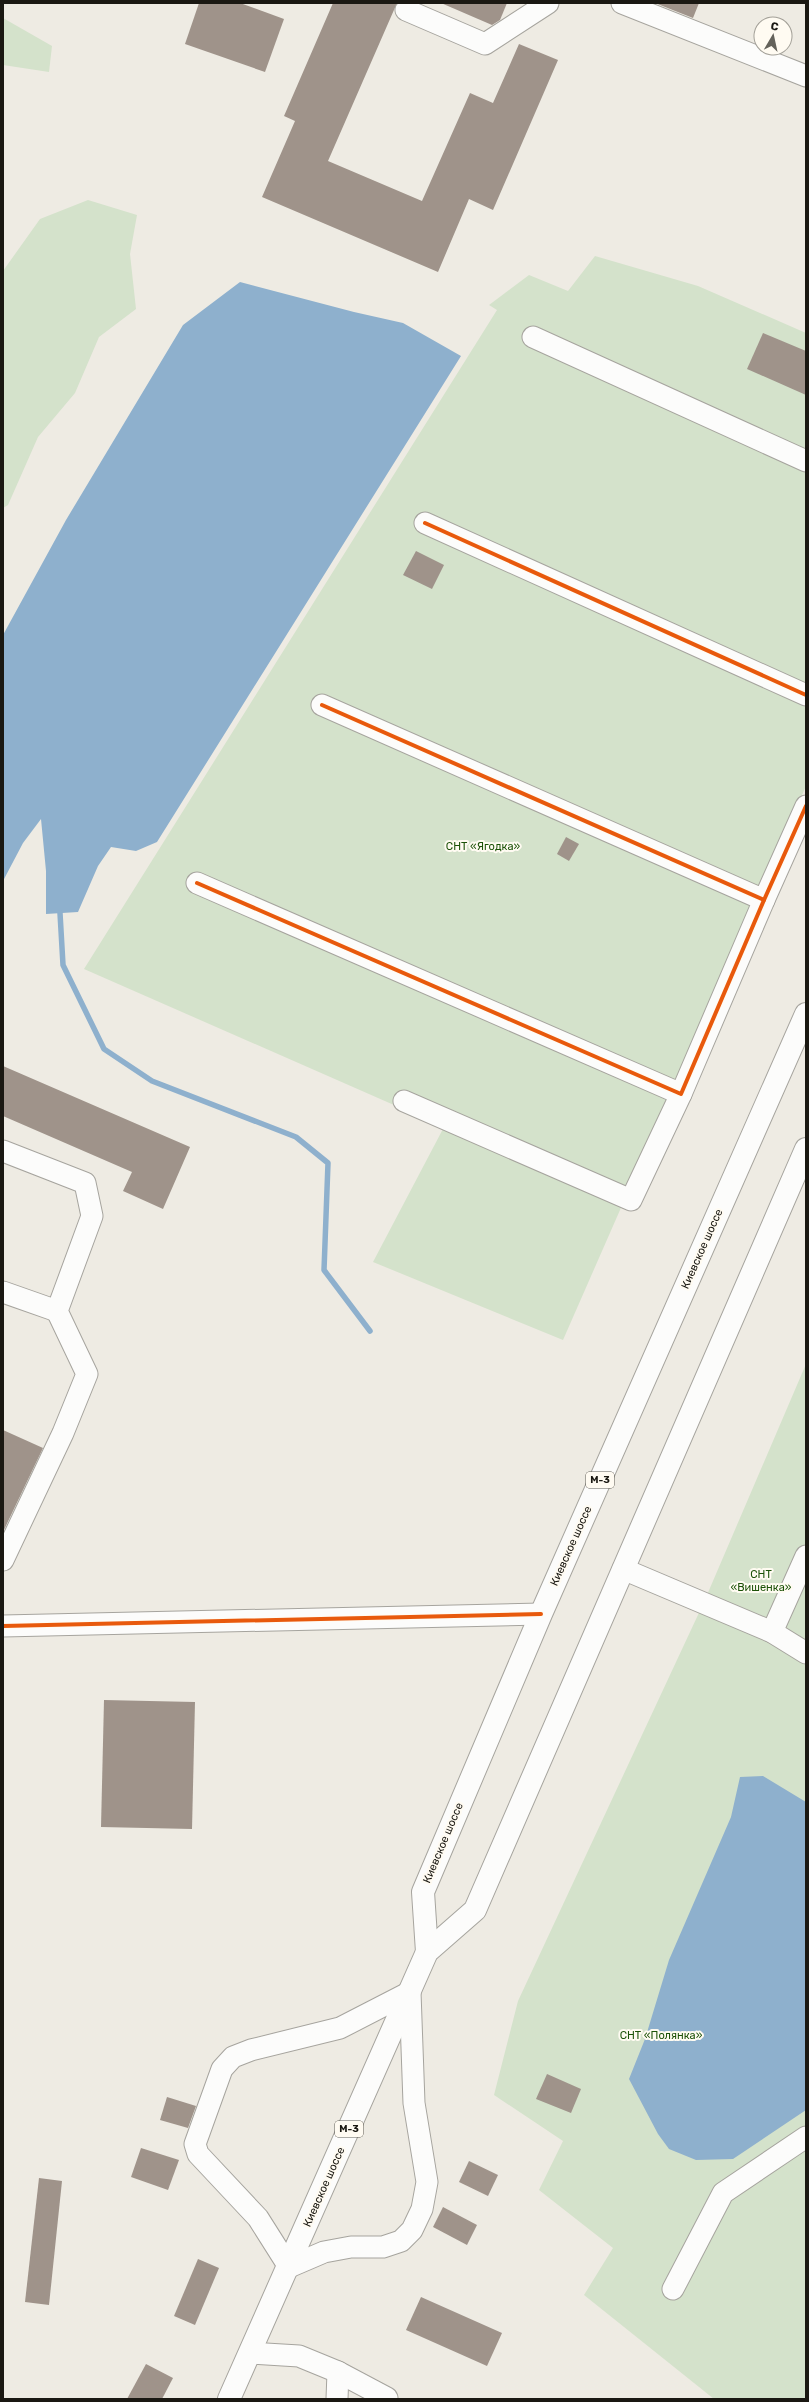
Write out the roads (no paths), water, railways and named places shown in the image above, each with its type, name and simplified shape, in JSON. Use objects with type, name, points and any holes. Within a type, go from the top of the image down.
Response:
[{"type":"highway","name":"Киевское шоссе","points":[[427,1952],[423,1892],[541,1614],[806,1014]]},
{"type":"highway","name":"Киевское шоссе","points":[[229,2399],[251,2353],[427,1952],[475,1910],[806,1149]]},
{"type":"street","points":[[406,10],[485,44],[548,3]]},
{"type":"street","points":[[622,3],[806,76]]},
{"type":"street","points":[[534,337],[806,461]]},
{"type":"street","points":[[424,523],[806,695]]},
{"type":"street","points":[[322,705],[764,900]]},
{"type":"street","points":[[404,1101],[631,1200],[681,1094],[806,806]]},
{"type":"street","points":[[197,883],[681,1094]]},
{"type":"street","points":[[3,1151],[85,1184],[92,1216],[57,1311]]},
{"type":"street","points":[[3,1292],[57,1311],[87,1374],[63,1433],[3,1560]]},
{"type":"street","points":[[772,1632],[806,1556]]},
{"type":"street","points":[[623,1569],[772,1632],[806,1653]]},
{"type":"street","points":[[3,1626],[541,1614]]},
{"type":"street","points":[[410,1992],[414,2103],[427,2182],[422,2209],[412,2230],[400,2241],[383,2247],[351,2247],[324,2252],[289,2266],[258,2218],[198,2154],[195,2144],[222,2068],[233,2057],[251,2050],[340,2028],[410,1992]]},
{"type":"street","points":[[672,2289],[724,2193],[806,2137]]},
{"type":"street","points":[[251,2353],[299,2356],[338,2372],[387,2398]]},
{"type":"street","points":[[337,2399],[338,2372]]},
{"type":"water","points":[[240,282],[354,312],[403,323],[461,356],[157,842],[136,851],[111,847],[98,866],[78,912],[46,914],[46,871],[41,819],[23,843],[3,881],[3,635],[66,520],[183,325]]},
{"type":"water","points":[[763,1776],[806,1802],[806,2110],[733,2159],[696,2160],[669,2149],[658,2134],[629,2079],[645,2039],[669,1960],[731,1817],[740,1777]]},
{"type":"waterway","points":[[60,913],[63,965],[104,1049],[152,1081],[296,1137],[328,1163],[324,1270],[370,1331]]},
{"type":"park label","name":"СНТ «Ягодка»","points":[[483,846]]},
{"type":"park label","name":"СНТ «Вишенка»","points":[[761,1580]]},
{"type":"park label","name":"СНТ «Полянка»","points":[[661,2035]]}]
